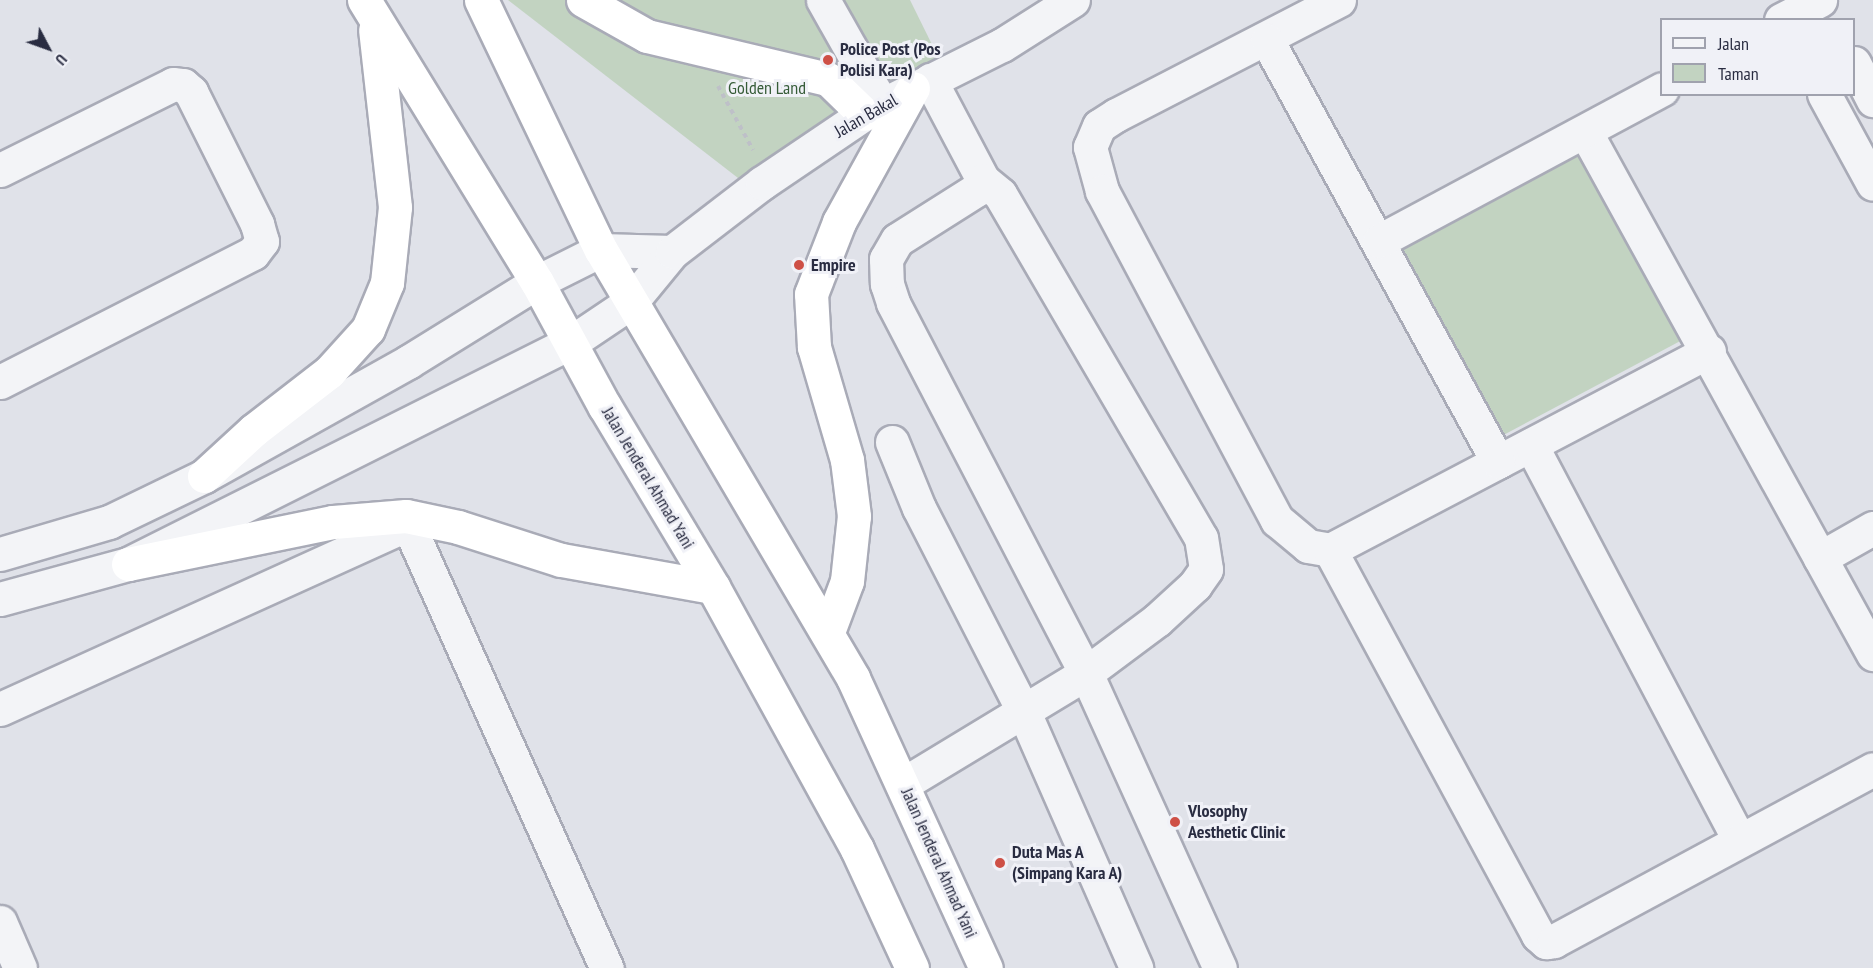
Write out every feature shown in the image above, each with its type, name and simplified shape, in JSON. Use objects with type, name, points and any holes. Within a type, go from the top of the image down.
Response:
[{"type":"highway","name":"Jalan Jenderal Ahmad Yani","points":[[481,0],[601,250],[828,632],[903,784],[986,968]]},
{"type":"highway","points":[[583,0],[647,36],[695,50],[828,79],[874,110]]},
{"type":"highway","name":"Jalan Jenderal Ahmad Yani","points":[[368,7],[537,282],[570,343],[713,587],[856,849],[912,968]]},
{"type":"highway","points":[[204,476],[254,430],[329,372],[368,329],[387,283],[395,207],[368,7]]},
{"type":"highway","points":[[828,632],[847,581],[854,516],[847,460],[814,347],[811,294],[839,222],[921,84]]},
{"type":"highway","points":[[128,564],[333,522],[406,516],[458,527],[561,560],[713,587]]},
{"type":"street","points":[[823,0],[874,110]]},
{"type":"street","name":"Jalan Bakal","points":[[0,599],[128,564],[570,343],[631,302],[672,252],[762,183],[874,110],[921,84],[1002,45],[1073,0]]},
{"type":"street","points":[[1339,0],[1267,40],[1099,126],[1090,147],[1090,158],[1102,191],[1276,520],[1308,546],[1330,550],[1709,351]]},
{"type":"street","points":[[1772,0],[1781,18]]},
{"type":"street","points":[[1784,18],[1820,0],[1829,18]]},
{"type":"street","points":[[1267,40],[1498,462]]},
{"type":"street","points":[[1855,65],[1873,100]]},
{"type":"street","points":[[0,170],[173,84],[183,85],[191,92],[261,241],[253,253],[0,382]]},
{"type":"street","points":[[903,784],[1086,673],[1157,620],[1195,585],[1206,569],[1206,553],[1201,538],[1000,194],[983,180],[921,84]]},
{"type":"street","points":[[1379,242],[1586,133],[1660,90]]},
{"type":"street","points":[[1825,96],[1873,184]]},
{"type":"street","points":[[1586,133],[1709,351],[1873,654]]},
{"type":"street","points":[[983,180],[976,190],[897,240],[886,259],[887,284],[893,303],[1086,673],[1220,968]]},
{"type":"street","points":[[0,555],[109,522],[204,476],[408,362],[537,282],[601,250],[672,252]]},
{"type":"street","points":[[892,442],[919,508],[1023,710],[1136,968]]},
{"type":"street","points":[[1531,445],[1739,840]]},
{"type":"street","points":[[0,709],[408,524],[607,968]]},
{"type":"street","points":[[1820,558],[1873,528]]},
{"type":"street","points":[[1330,550],[1538,935],[1546,942],[1554,941],[1873,769]]},
{"type":"street","points":[[0,922],[20,968]]},
{"type":"path","points":[[695,50],[751,141],[762,183]]},
{"type":"green space","name":"Golden Land","points":[[508,0],[910,0],[951,83],[760,195]]},
{"type":"green space","points":[[1578,145],[1682,340],[1502,436],[1398,241]]},
{"type":"place","name":"Police Post (Pos Polisi Kara)","points":[[828,60]]},
{"type":"place","name":"Empire","points":[[799,265]]},
{"type":"place","name":"Vlosophy Aesthetic Clinic","points":[[1175,822]]},
{"type":"place","name":"Duta Mas A (Simpang Kara A)","points":[[1000,863]]}]
